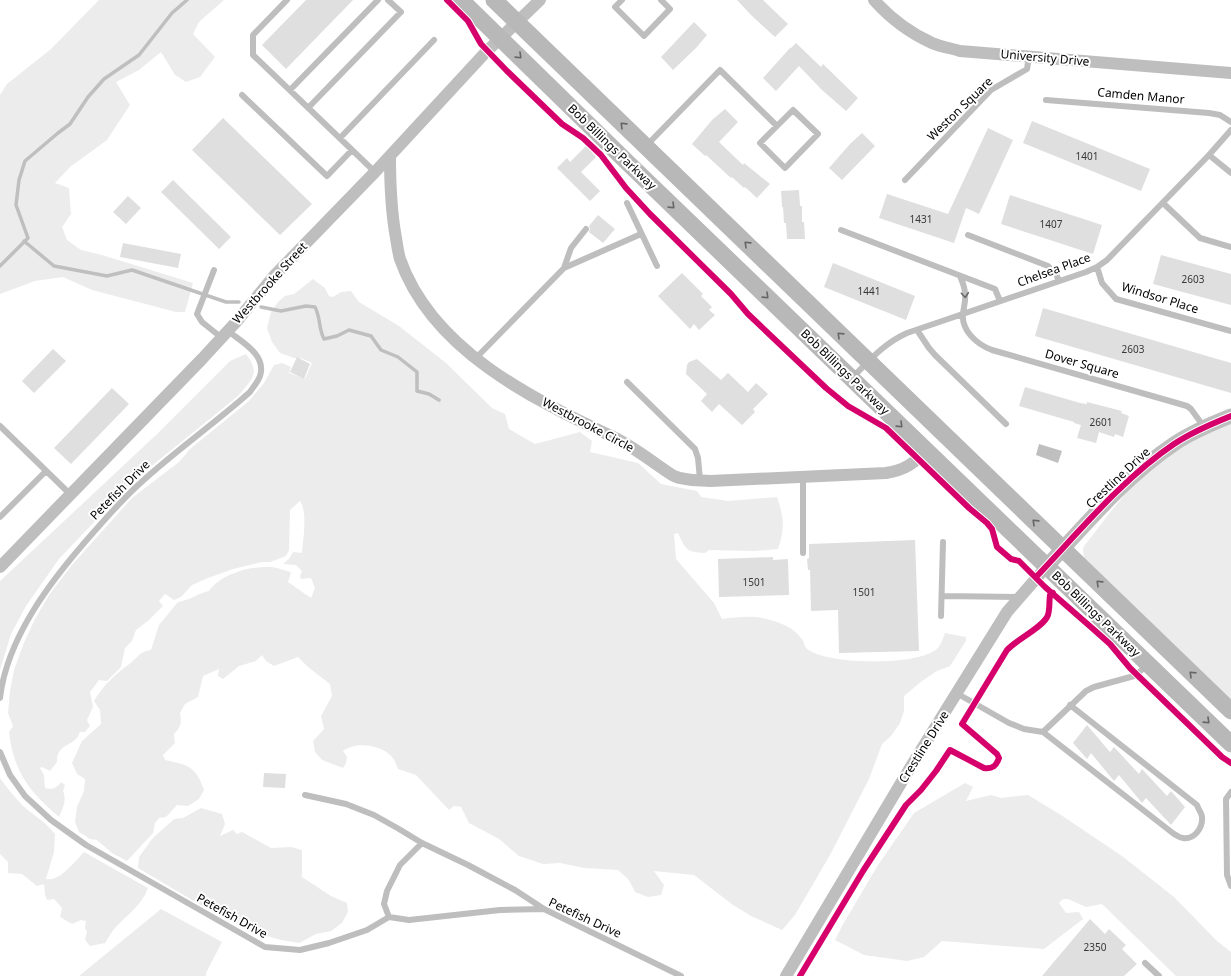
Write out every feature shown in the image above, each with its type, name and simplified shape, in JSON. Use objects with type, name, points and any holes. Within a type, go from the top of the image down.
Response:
[{"type":"main road","name":"Bob Billings Parkway","points":[[461,0],[1231,744]]},
{"type":"main road","name":"Bob Billings Parkway","points":[[494,0],[1231,711]]},
{"type":"street","name":"Westbrooke Street","points":[[0,567],[202,359],[274,276],[375,172],[501,38],[540,0]]},
{"type":"street","name":"University Drive","points":[[874,0],[903,26],[934,44],[960,51],[1231,73]]},
{"type":"street","name":"Westbrooke Circle","points":[[390,156],[393,222],[400,258],[413,288],[430,312],[451,336],[476,358],[513,386],[561,412],[626,443],[674,476],[688,480],[700,480],[898,471],[910,466],[927,450]]},
{"type":"street","name":"Crestline Drive","points":[[786,976],[910,768],[958,694],[1007,612],[1063,549],[1150,461],[1174,444],[1204,427],[1231,416]]},
{"type":"lane","points":[[287,0],[253,35],[253,55],[375,172]]},
{"type":"lane","points":[[290,90],[378,0]]},
{"type":"lane","points":[[308,108],[401,12],[388,0]]},
{"type":"lane","points":[[622,0],[615,7],[644,36],[670,9],[661,0]]},
{"type":"lane","points":[[340,138],[434,40]]},
{"type":"lane","name":"Weston Square","points":[[905,180],[991,90],[1027,69],[1029,56]]},
{"type":"lane","points":[[646,146],[720,70],[777,126]]},
{"type":"lane","points":[[242,95],[326,176],[352,150]]},
{"type":"lane","name":"Camden Manor","points":[[1046,100],[1209,113],[1220,115],[1231,122]]},
{"type":"lane","points":[[793,110],[818,134],[785,168],[760,143],[777,126],[793,110]]},
{"type":"lane","name":"Chelsea Place","points":[[852,379],[884,346],[894,339],[1097,267],[1107,260],[1163,203],[1231,130]]},
{"type":"lane","points":[[1209,155],[1227,172],[1231,173]]},
{"type":"lane","points":[[627,203],[657,266]]},
{"type":"lane","points":[[1163,203],[1200,238],[1231,247]]},
{"type":"lane","points":[[564,268],[571,248],[586,229]]},
{"type":"lane","points":[[841,230],[995,289],[1000,301]]},
{"type":"lane","points":[[476,358],[564,268],[642,234]]},
{"type":"lane","points":[[968,235],[1048,266],[1056,274],[1059,281]]},
{"type":"lane","name":"Windsor Place","points":[[1097,267],[1102,283],[1116,299],[1231,331]]},
{"type":"lane","name":"Petefish Drive","points":[[0,698],[11,654],[23,628],[43,595],[66,563],[136,487],[250,392],[260,377],[262,367],[258,357],[249,348],[202,322],[197,314],[214,270]]},
{"type":"lane","points":[[960,276],[965,294],[963,314]]},
{"type":"lane","name":"Dover Square","points":[[963,314],[967,332],[980,345],[986,348],[1187,406],[1191,409],[1204,427]]},
{"type":"lane","points":[[917,330],[935,355],[1006,424]]},
{"type":"lane","points":[[627,382],[695,449],[698,458],[700,480]]},
{"type":"lane","points":[[0,426],[71,495]]},
{"type":"lane","points":[[0,517],[46,470]]},
{"type":"lane","points":[[803,476],[803,553]]},
{"type":"lane","points":[[941,616],[943,542]]},
{"type":"lane","points":[[942,596],[1019,597]]},
{"type":"lane","points":[[1043,732],[1086,691],[1094,687],[1134,676],[1149,664]]},
{"type":"lane","points":[[958,694],[1009,723],[1024,729],[1043,732],[1174,834],[1182,838],[1191,837],[1198,832],[1202,825],[1202,816],[1197,805],[1070,705]]},
{"type":"lane","name":"Petefish Drive","points":[[0,752],[10,775],[25,796],[51,820],[86,845],[265,947],[300,950],[329,943],[367,930],[389,917],[409,920],[500,910],[544,909],[681,976]]},
{"type":"lane","points":[[1231,792],[1226,799],[1227,875],[1231,886]]},
{"type":"lane","points":[[305,795],[346,804],[374,815],[399,828],[422,843],[515,890],[544,909]]},
{"type":"lane","points":[[389,917],[384,904],[387,891],[400,865],[422,843]]},
{"type":"lane","points":[[1145,963],[1159,976]]},
{"type":"shaded area","points":[[99,0],[224,0],[199,22],[193,34],[215,57],[200,77],[186,82],[175,75],[161,52],[139,70],[116,82],[130,105],[107,140],[70,167],[55,183],[69,188],[71,214],[62,227],[67,240],[81,250],[193,283],[185,312],[176,312],[92,290],[63,277],[35,281],[0,294],[0,95],[7,84],[51,49]]},
{"type":"shaded area","points":[[313,279],[325,288],[329,296],[333,297],[341,292],[351,291],[359,302],[399,326],[446,363],[492,408],[505,414],[509,429],[535,444],[580,432],[592,441],[590,452],[638,463],[661,484],[697,491],[701,497],[728,501],[777,497],[783,523],[782,535],[778,549],[755,551],[709,550],[705,553],[699,553],[687,549],[678,533],[674,534],[676,559],[714,603],[722,619],[752,617],[774,621],[795,631],[805,647],[812,652],[823,656],[856,661],[894,661],[927,655],[937,649],[945,633],[966,637],[966,641],[950,666],[937,671],[904,696],[904,711],[900,723],[891,736],[882,744],[869,779],[830,855],[795,915],[782,930],[751,916],[733,905],[694,875],[654,871],[664,885],[661,895],[648,897],[635,892],[629,880],[618,870],[585,868],[560,863],[543,864],[519,856],[499,839],[469,823],[461,807],[454,806],[449,810],[416,775],[398,769],[391,756],[379,748],[360,745],[348,748],[343,751],[347,757],[343,768],[322,760],[315,752],[313,741],[324,729],[321,716],[332,696],[330,684],[298,657],[274,666],[266,661],[262,655],[256,661],[239,666],[223,679],[218,676],[219,669],[203,676],[198,697],[185,704],[180,713],[180,724],[174,734],[175,743],[163,755],[165,760],[180,763],[194,771],[198,776],[204,790],[199,799],[188,806],[177,805],[166,817],[159,818],[155,823],[153,833],[127,861],[112,853],[97,840],[90,839],[79,832],[75,822],[77,807],[84,791],[85,779],[77,774],[72,763],[82,741],[101,724],[100,710],[94,701],[118,672],[144,652],[151,650],[159,625],[178,602],[209,591],[221,580],[236,572],[262,567],[270,567],[291,572],[288,582],[311,598],[315,588],[311,578],[301,579],[300,576],[302,571],[296,565],[283,564],[289,559],[293,552],[302,553],[304,512],[300,501],[290,510],[289,550],[286,556],[270,562],[262,562],[233,569],[208,578],[192,585],[181,597],[174,600],[165,594],[159,601],[163,606],[136,630],[132,641],[125,648],[121,667],[107,681],[99,680],[90,692],[93,707],[87,720],[90,726],[85,732],[80,732],[74,741],[61,749],[57,757],[57,762],[50,771],[42,767],[40,768],[44,775],[45,788],[54,788],[61,782],[65,785],[63,791],[65,798],[64,804],[59,817],[39,799],[31,789],[19,770],[11,746],[9,732],[13,726],[8,713],[14,670],[35,619],[49,595],[71,566],[132,498],[179,462],[190,449],[249,401],[264,383],[274,365],[282,363],[291,367],[289,373],[305,379],[312,363],[301,358],[294,358],[280,353],[272,342],[267,328],[271,312],[278,302],[285,296],[294,294]]},
{"type":"shaded area","points":[[246,354],[251,361],[254,372],[251,381],[238,396],[133,481],[59,559],[26,606],[11,634],[0,670],[0,581],[156,435],[230,361]]},
{"type":"shaded area","points":[[1231,424],[1231,701],[1084,558],[1083,549],[1117,504],[1146,474],[1186,445],[1215,430]]},
{"type":"shaded area","points":[[1039,444],[1062,451],[1058,463],[1036,455]]},
{"type":"shaded area","points":[[0,778],[22,805],[44,822],[55,834],[54,852],[46,879],[51,879],[62,874],[84,852],[148,888],[142,899],[115,929],[105,943],[90,946],[85,940],[87,932],[85,928],[86,921],[81,920],[72,924],[60,917],[62,908],[54,899],[47,900],[44,884],[37,886],[22,874],[8,873],[8,862],[0,854]]},
{"type":"shaded area","points":[[965,783],[973,787],[966,801],[991,795],[1001,798],[1028,795],[1122,856],[1174,897],[1217,941],[1231,952],[1231,976],[1176,976],[1102,904],[1086,907],[1068,899],[1063,899],[1059,903],[1066,913],[1079,912],[1083,919],[1044,949],[942,941],[924,957],[907,961],[864,955],[835,940],[878,865],[914,813]]},
{"type":"shaded area","points":[[201,808],[222,814],[225,824],[220,836],[233,830],[237,834],[242,832],[271,848],[291,847],[302,850],[302,877],[331,896],[347,903],[348,912],[342,923],[331,931],[316,934],[299,943],[281,940],[256,933],[204,907],[138,868],[139,857],[152,839],[174,819],[183,818]]},
{"type":"shaded area","points":[[161,909],[222,942],[206,973],[206,976],[79,976]]},
{"type":"building","points":[[306,0],[353,0],[286,69],[262,45]]},
{"type":"building","points":[[737,0],[763,0],[788,24],[775,37]]},
{"type":"building","points":[[694,22],[707,35],[673,70],[661,57]]},
{"type":"building","points":[[796,43],[821,67],[823,64],[858,98],[846,111],[822,90],[799,66],[776,91],[763,78]]},
{"type":"building","points":[[725,109],[738,122],[719,142],[743,165],[744,163],[770,184],[757,198],[732,177],[731,178],[692,144],[712,120]]},
{"type":"building","points":[[223,118],[312,204],[280,235],[192,150]]},
{"type":"building","points":[[1032,121],[1150,169],[1141,191],[1023,143]]},
{"type":"building","points":[[988,128],[1013,140],[979,214],[966,208],[954,243],[879,218],[887,194],[948,214]]},
{"type":"building","points":[[862,133],[875,146],[842,180],[829,168]]},
{"type":"building","points":[[586,146],[596,157],[581,172],[600,191],[590,201],[557,168],[567,158],[570,162]]},
{"type":"building","points":[[173,180],[231,237],[219,249],[161,192]]},
{"type":"building","points":[[799,190],[805,239],[787,239],[781,191]]},
{"type":"building","points":[[1010,195],[1102,225],[1093,254],[1001,224]]},
{"type":"building","points":[[128,196],[141,208],[126,224],[113,212]]},
{"type":"building","points":[[598,215],[615,229],[603,243],[589,232],[589,226]]},
{"type":"building","points":[[123,243],[181,254],[178,268],[120,257]]},
{"type":"building","points":[[1161,255],[1231,274],[1231,305],[1153,284]]},
{"type":"building","points":[[833,263],[915,296],[906,320],[824,287]]},
{"type":"building","points":[[682,273],[703,294],[701,296],[712,307],[709,310],[715,315],[699,330],[694,324],[690,329],[658,296]]},
{"type":"building","points":[[1043,308],[1231,363],[1231,393],[1035,336]]},
{"type":"building","points":[[53,349],[66,361],[34,393],[22,381]]},
{"type":"building","points":[[297,357],[310,364],[304,379],[290,372]]},
{"type":"building","points":[[697,359],[721,380],[728,373],[748,392],[756,383],[768,394],[753,409],[755,412],[742,425],[719,404],[712,412],[701,401],[707,394],[686,374],[687,365],[689,362]]},
{"type":"building","points":[[1025,387],[1080,403],[1087,404],[1087,402],[1122,411],[1121,413],[1129,416],[1123,437],[1115,434],[1114,437],[1099,432],[1096,443],[1077,438],[1081,425],[1019,406]]},
{"type":"building","points":[[112,388],[129,404],[71,464],[54,448]]},
{"type":"building","points":[[915,540],[919,651],[839,653],[838,610],[811,611],[810,570],[808,570],[807,559],[809,558],[809,544]]},
{"type":"building","points":[[773,557],[773,560],[788,559],[789,595],[719,597],[718,559]]},
{"type":"building","points":[[1087,725],[1110,752],[1114,747],[1139,774],[1142,769],[1167,796],[1171,791],[1185,807],[1171,825],[1146,798],[1142,803],[1119,775],[1114,781],[1091,753],[1087,759],[1073,743]]},
{"type":"building","points":[[264,773],[286,774],[285,788],[263,787]]},
{"type":"building","points":[[1090,919],[1105,934],[1109,929],[1126,945],[1122,949],[1137,964],[1124,976],[1042,976]]},
{"type":"waterway","points":[[0,266],[28,238],[16,205],[19,180],[25,161],[70,124],[88,97],[104,79],[139,55],[172,13],[187,0]]},
{"type":"waterway","points":[[24,241],[54,266],[107,276],[132,270],[226,302],[239,302]]},
{"type":"waterway","points":[[261,307],[281,311],[306,306],[315,307],[324,339],[337,336],[349,330],[371,336],[381,350],[398,357],[417,372],[417,391],[429,394],[439,400]]},
{"type":"cycle path","points":[[447,0],[468,21],[481,44],[562,124],[583,138],[601,155],[626,188],[650,214],[731,294],[748,314],[826,388],[848,406],[886,428],[969,508],[987,523],[992,529],[997,547],[1011,559],[1019,561],[1045,587],[1110,644],[1130,668],[1222,757],[1231,763]]},
{"type":"cycle path","points":[[1036,577],[1102,507],[1137,473],[1155,458],[1188,436],[1231,416]]},
{"type":"cycle path","points":[[800,976],[863,871],[906,805],[921,790],[950,750],[984,768],[990,768],[997,763],[999,758],[997,754],[962,724],[1007,650],[1046,619],[1049,612],[1050,595],[1053,593]]}]
